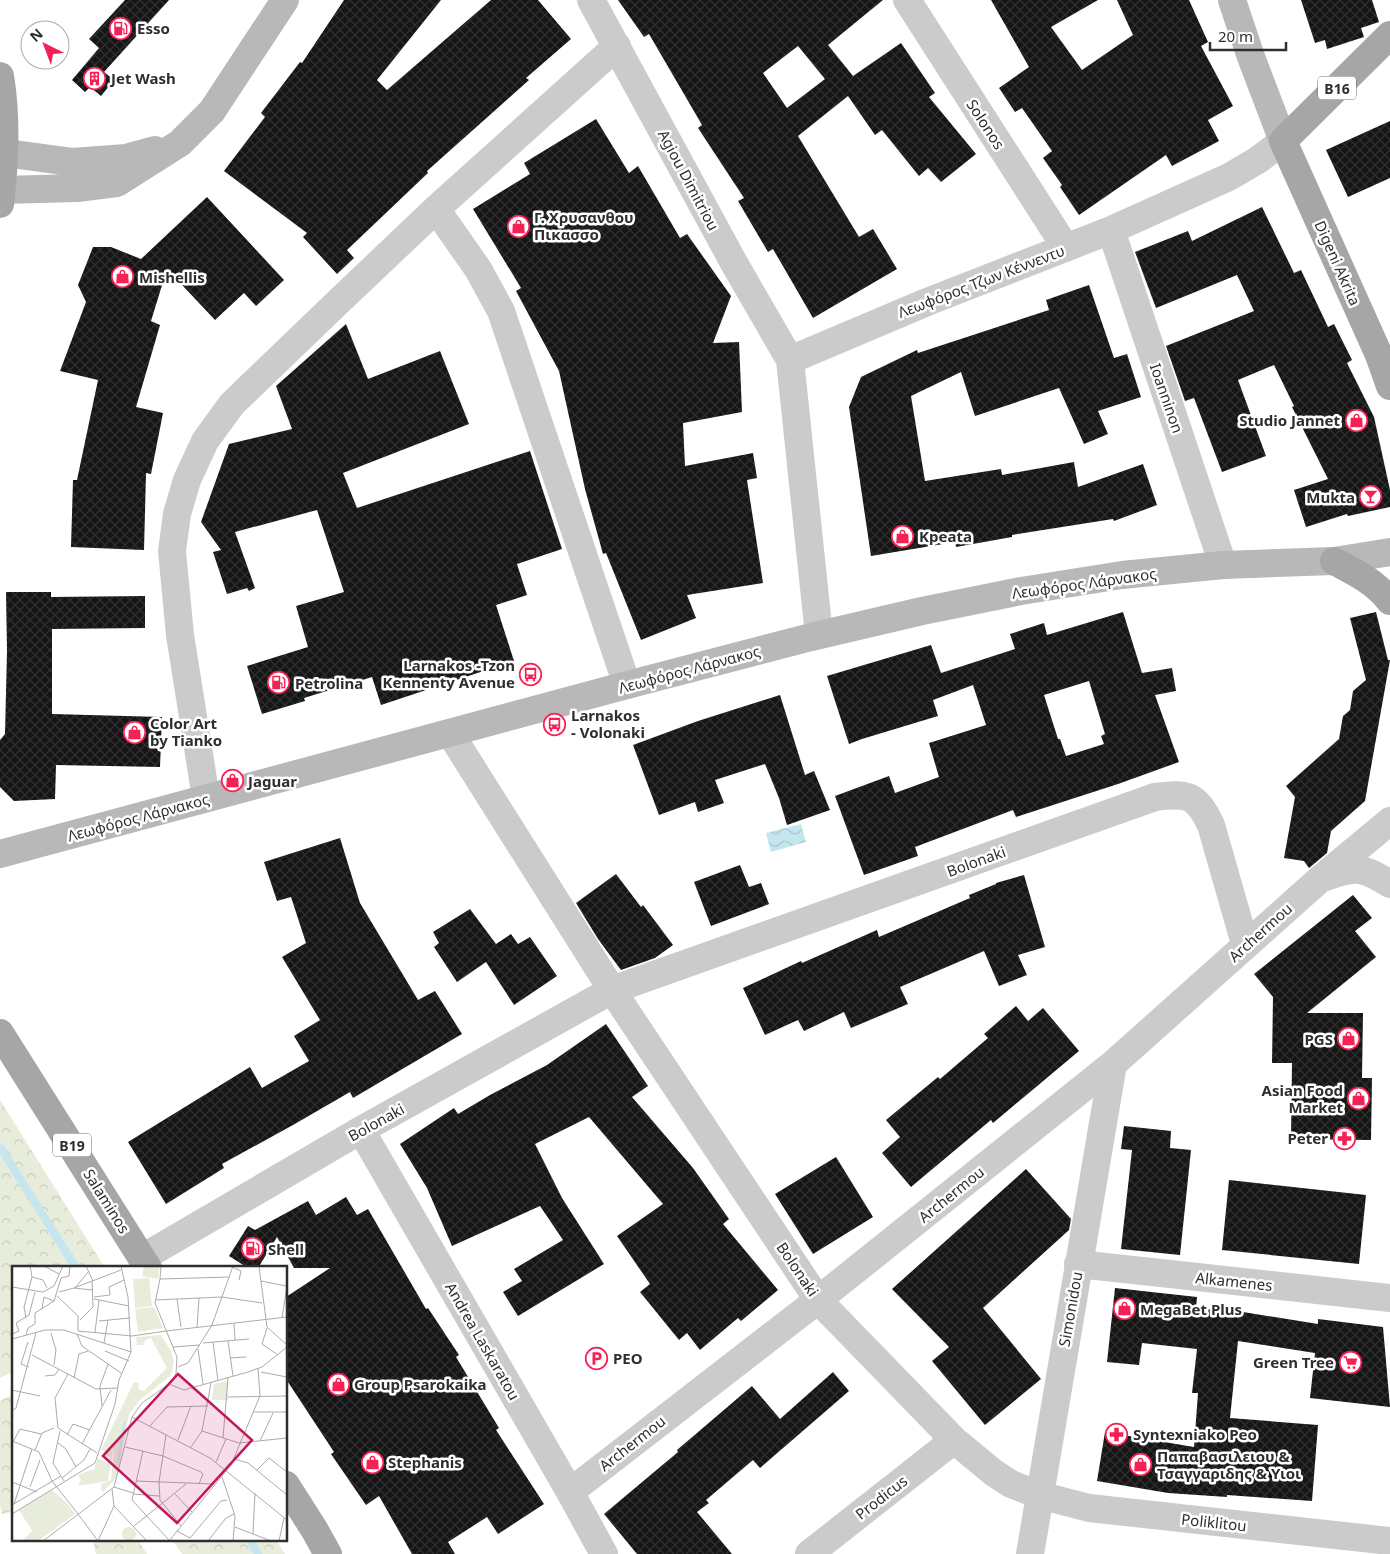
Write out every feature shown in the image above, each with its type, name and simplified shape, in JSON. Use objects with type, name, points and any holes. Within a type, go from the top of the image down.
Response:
[{"type":"main road","points":[[0,76],[3,95],[5,153],[1,197],[117,183],[180,143],[212,111],[285,0]]},
{"type":"main road","points":[[1232,0],[1251,57],[1283,141]]},
{"type":"main road","name":"Λεωφόρος Τζων Κέννεντυ","points":[[1283,141],[1390,35]]},
{"type":"main road","name":"Digeni Akrita","points":[[1283,141],[1385,352],[1390,386]]},
{"type":"main road","points":[[5,153],[72,162],[126,158],[180,143]]},
{"type":"main road","name":"Λεωφόρος Λάρνακος","points":[[0,854],[627,685],[922,611],[1020,591],[1122,575],[1223,565],[1334,561],[1390,552]]},
{"type":"main road","points":[[1334,561],[1360,574],[1374,584],[1390,601]]},
{"type":"main road","name":"Salaminos","points":[[0,1033],[145,1263]]},
{"type":"main road","points":[[288,1488],[314,1528],[328,1554]]},
{"type":"street","name":"Agiou Dimitriou","points":[[591,0],[734,263],[790,360]]},
{"type":"street","name":"Solonos","points":[[907,0],[1066,248]]},
{"type":"street","points":[[206,798],[180,635],[172,551],[177,514],[187,480],[205,441],[232,404],[436,209],[617,46]]},
{"type":"street","name":"Λεωφόρος Τζων Κέννεντυ","points":[[790,360],[927,302],[1111,230],[1229,177],[1258,160],[1283,141]]},
{"type":"street","points":[[436,209],[478,269],[501,311],[627,685]]},
{"type":"street","name":"Ioanninon","points":[[1111,230],[1223,565]]},
{"type":"street","points":[[790,360],[819,636]]},
{"type":"street","name":"Bolonaki","points":[[450,733],[612,990],[818,1300],[954,1440],[994,1473],[1011,1484],[1039,1495]]},
{"type":"street","name":"Bolonaki","points":[[145,1263],[361,1130],[612,990],[1155,797],[1178,794],[1193,799],[1203,808],[1211,825],[1246,944]]},
{"type":"street","name":"Archermou","points":[[570,1492],[818,1300],[1113,1064],[1319,880],[1390,822]]},
{"type":"street","name":"Archermou","points":[[1319,880],[1353,869],[1363,870],[1376,875],[1390,884]]},
{"type":"street","name":"Simonidou","points":[[1030,1554],[1113,1064]]},
{"type":"street","name":"Andrea Laskaratou","points":[[361,1130],[604,1554]]},
{"type":"street","name":"Alkamenes","points":[[1078,1264],[1390,1298]]},
{"type":"street","name":"Prodicus","points":[[808,1554],[954,1440]]},
{"type":"street","name":"Poliklitou","points":[[1039,1495],[1089,1508],[1390,1541]]},
{"type":"green space","points":[[0,1100],[104,1266],[12,1266],[12,1372],[0,1378]]},
{"type":"green space","points":[[12,1395],[12,1512],[2,1514],[0,1506],[0,1401]]},
{"type":"green space","points":[[93,1542],[139,1542],[147,1554],[96,1554]]},
{"type":"green space","points":[[173,1542],[277,1542],[285,1554],[182,1554]]},
{"type":"water","points":[[801,824],[806,842],[771,852],[766,833]]},
{"type":"building","name":"Esso","points":[[125,0],[169,0],[104,72],[114,80],[101,96],[90,87],[85,92],[72,80],[99,48],[89,39]]},
{"type":"building","points":[[344,0],[441,0],[377,80],[387,90],[491,0],[538,0],[571,39],[526,78],[529,80],[427,171],[428,173],[347,250],[354,258],[337,274],[303,237],[307,233],[224,171],[265,117],[261,113],[300,62],[302,63]]},
{"type":"building","points":[[618,0],[883,0],[828,45],[853,76],[901,43],[935,93],[929,97],[976,154],[941,182],[928,168],[919,176],[882,130],[875,135],[848,96],[798,136],[859,237],[873,229],[897,269],[813,318],[773,249],[768,252],[738,201],[744,198],[698,128],[702,125],[649,34],[644,37]],"holes":[[[798,46],[825,79],[787,108],[763,73]]]},
{"type":"building","points":[[991,0],[1098,0],[1051,27],[1082,70],[1133,35],[1117,0],[1189,0],[1208,42],[1201,46],[1233,106],[1208,120],[1219,141],[1172,166],[1166,155],[1079,215],[1060,187],[1062,185],[1043,158],[1052,151],[1022,108],[1015,112],[999,88],[1029,67]]},
{"type":"building","points":[[1301,0],[1372,0],[1379,22],[1361,28],[1364,37],[1327,49],[1325,40],[1315,43]]},
{"type":"building","points":[[596,119],[629,173],[638,166],[680,238],[687,234],[731,296],[713,343],[739,342],[742,412],[683,423],[685,466],[753,453],[757,478],[747,480],[763,583],[687,595],[696,618],[641,640],[606,553],[603,554],[585,489],[559,371],[516,291],[521,288],[473,209],[530,174],[524,163]]},
{"type":"building","points":[[1390,121],[1390,178],[1348,197],[1326,150]]},
{"type":"building","points":[[207,197],[284,280],[256,306],[244,293],[215,320],[167,269],[151,321],[160,325],[136,407],[163,413],[151,474],[146,473],[144,550],[71,547],[73,480],[77,480],[98,380],[60,371],[86,302],[78,285],[93,247],[111,247],[141,259]]},
{"type":"building","points":[[1262,207],[1294,273],[1301,270],[1328,327],[1334,324],[1352,360],[1347,363],[1374,417],[1390,490],[1390,507],[1348,516],[1347,514],[1306,527],[1294,490],[1328,479],[1292,407],[1294,406],[1274,365],[1238,380],[1266,456],[1222,472],[1194,398],[1185,401],[1166,346],[1254,311],[1237,275],[1156,308],[1135,252],[1188,231],[1192,241]]},
{"type":"building","points":[[1089,285],[1114,358],[1127,354],[1141,397],[1098,411],[1108,434],[1084,444],[1059,388],[975,416],[961,372],[911,396],[925,481],[1001,469],[1002,475],[1074,462],[1078,487],[1143,464],[1157,505],[1114,521],[1113,519],[1012,535],[1012,537],[956,547],[955,542],[871,556],[849,407],[861,377],[917,350],[918,353],[1049,310],[1046,300]]},
{"type":"building","points":[[346,324],[368,379],[440,351],[469,424],[343,473],[357,508],[530,451],[562,549],[517,564],[527,595],[496,605],[514,661],[381,705],[372,677],[304,698],[305,701],[262,714],[247,666],[308,647],[296,606],[344,592],[317,510],[235,532],[255,588],[249,591],[247,588],[227,594],[213,552],[221,550],[201,522],[229,444],[292,429],[276,386]]},
{"type":"building","points":[[6,592],[51,592],[51,597],[145,596],[145,628],[52,629],[52,714],[162,717],[160,767],[56,765],[55,799],[14,801],[0,787],[0,740],[5,734]]},
{"type":"building","points":[[1123,612],[1142,673],[1172,668],[1176,691],[1155,695],[1179,762],[1016,817],[1013,810],[915,847],[918,856],[864,875],[835,796],[889,776],[895,793],[939,777],[929,743],[986,725],[973,685],[933,700],[938,716],[849,744],[827,676],[931,645],[941,673],[1015,649],[1010,634],[1044,623],[1047,635]],"holes":[[[1089,681],[1105,734],[1101,736],[1104,744],[1066,756],[1060,739],[1058,739],[1044,695]]]},
{"type":"building","points":[[1376,612],[1388,660],[1390,660],[1365,801],[1331,831],[1327,853],[1309,868],[1304,861],[1284,858],[1295,797],[1286,786],[1339,739],[1343,716],[1350,710],[1353,691],[1366,680],[1350,618]]},
{"type":"building","points":[[780,695],[805,775],[814,771],[830,810],[787,825],[779,798],[765,764],[715,780],[724,803],[698,812],[695,802],[659,815],[633,745],[698,721]]},
{"type":"building","points":[[340,838],[360,903],[418,1000],[435,991],[462,1034],[353,1098],[350,1092],[222,1164],[224,1168],[166,1204],[128,1142],[250,1067],[262,1088],[309,1061],[294,1036],[320,1020],[282,957],[306,943],[291,897],[277,901],[264,862]]},
{"type":"building","points":[[740,865],[749,887],[761,883],[769,904],[711,926],[694,882]]},
{"type":"building","points":[[616,874],[641,907],[643,905],[673,945],[655,958],[621,970],[598,939],[576,903]]},
{"type":"building","points":[[1024,875],[1045,947],[1018,955],[1027,975],[999,986],[984,951],[900,987],[908,1004],[851,1028],[844,1012],[804,1031],[798,1020],[765,1035],[743,988],[801,961],[802,963],[877,930],[879,937],[970,898],[969,895],[996,883]]},
{"type":"building","points":[[1353,895],[1372,918],[1355,931],[1376,957],[1307,1013],[1363,1013],[1362,1078],[1372,1078],[1371,1140],[1291,1139],[1292,1063],[1272,1063],[1273,997],[1254,974]]},
{"type":"building","points":[[470,909],[496,944],[511,934],[518,944],[530,937],[557,976],[514,1005],[486,962],[457,982],[434,947],[439,943],[433,932]]},
{"type":"building","points":[[1016,1006],[1028,1021],[1043,1008],[1079,1051],[993,1123],[991,1120],[911,1187],[882,1153],[900,1137],[886,1120],[938,1077],[940,1079],[988,1038],[984,1034]]},
{"type":"building","points":[[606,1024],[648,1086],[632,1097],[693,1168],[729,1219],[723,1224],[778,1290],[741,1321],[738,1318],[700,1350],[687,1333],[679,1340],[640,1292],[650,1284],[617,1236],[663,1204],[589,1117],[535,1144],[562,1198],[604,1264],[518,1316],[503,1292],[522,1281],[514,1269],[563,1240],[540,1206],[452,1246],[427,1188],[400,1144],[454,1108],[458,1114],[547,1065]]},
{"type":"building","points":[[1124,1126],[1171,1131],[1170,1148],[1191,1150],[1180,1255],[1121,1249],[1132,1150],[1121,1149]]},
{"type":"building","points":[[836,1157],[873,1217],[813,1254],[775,1194]]},
{"type":"building","points":[[1026,1169],[1071,1219],[1069,1230],[983,1308],[1041,1379],[985,1425],[932,1361],[949,1347],[892,1289]]},
{"type":"building","points":[[1229,1180],[1366,1195],[1359,1264],[1222,1250]]},
{"type":"building","points":[[346,1197],[357,1215],[368,1209],[426,1309],[428,1308],[459,1355],[456,1357],[499,1428],[496,1430],[544,1504],[498,1534],[487,1517],[448,1542],[455,1554],[412,1554],[379,1496],[366,1505],[331,1454],[334,1452],[288,1382],[288,1296],[330,1268],[294,1268],[277,1237],[259,1266],[245,1266],[229,1256],[248,1226],[255,1230],[308,1201],[316,1215]]},
{"type":"building","points":[[1115,1288],[1197,1297],[1196,1308],[1243,1312],[1318,1324],[1318,1319],[1383,1327],[1390,1407],[1310,1398],[1315,1353],[1238,1341],[1230,1418],[1318,1425],[1312,1501],[1168,1493],[1097,1481],[1105,1432],[1194,1447],[1198,1393],[1192,1393],[1197,1349],[1142,1343],[1139,1365],[1107,1362]]},
{"type":"building","points":[[833,1372],[849,1391],[760,1468],[753,1460],[706,1500],[709,1503],[697,1512],[732,1554],[637,1554],[604,1514],[678,1452],[677,1450],[752,1386],[780,1419]]},
{"type":"waterway","points":[[0,1147],[75,1266]]},
{"type":"waterway","points":[[251,1542],[258,1554]]},
{"type":"place","name":"Esso","points":[[121,28]]},
{"type":"place","name":"Jet Wash","points":[[95,78]]},
{"type":"place","name":"Γ. Χρυσανθου Πικασσο","points":[[518,226]]},
{"type":"place","name":"Mishellis","points":[[123,277]]},
{"type":"place","name":"Studio Jannet","points":[[1356,420]]},
{"type":"place","name":"Mukta","points":[[1371,497]]},
{"type":"place","name":"Kpeata","points":[[903,536]]},
{"type":"place","name":"Larnakos -Tzon Kennenty Avenue","points":[[531,674]]},
{"type":"place","name":"Petrolina","points":[[279,683]]},
{"type":"place","name":"Larnakos - Volonaki","points":[[555,724]]},
{"type":"place","name":"Color Art by Tianko","points":[[134,732]]},
{"type":"place","name":"Jaguar","points":[[232,781]]},
{"type":"place","name":"PGS","points":[[1349,1039]]},
{"type":"place","name":"Asian Food Market","points":[[1359,1099]]},
{"type":"place","name":"Peter","points":[[1344,1138]]},
{"type":"place","name":"Shell","points":[[252,1249]]},
{"type":"place","name":"MegaBet Plus","points":[[1124,1309]]},
{"type":"place","name":"PEO","points":[[597,1358]]},
{"type":"place","name":"Green Tree","points":[[1350,1362]]},
{"type":"place","name":"Group Psarokaika","points":[[338,1384]]},
{"type":"place","name":"Syntexniako Peo","points":[[1117,1434]]},
{"type":"place","name":"Stephanis","points":[[372,1462]]},
{"type":"place","name":"Παπαβασιλειου & Τσαγγαριδης & Υιοι","points":[[1141,1465]]}]
